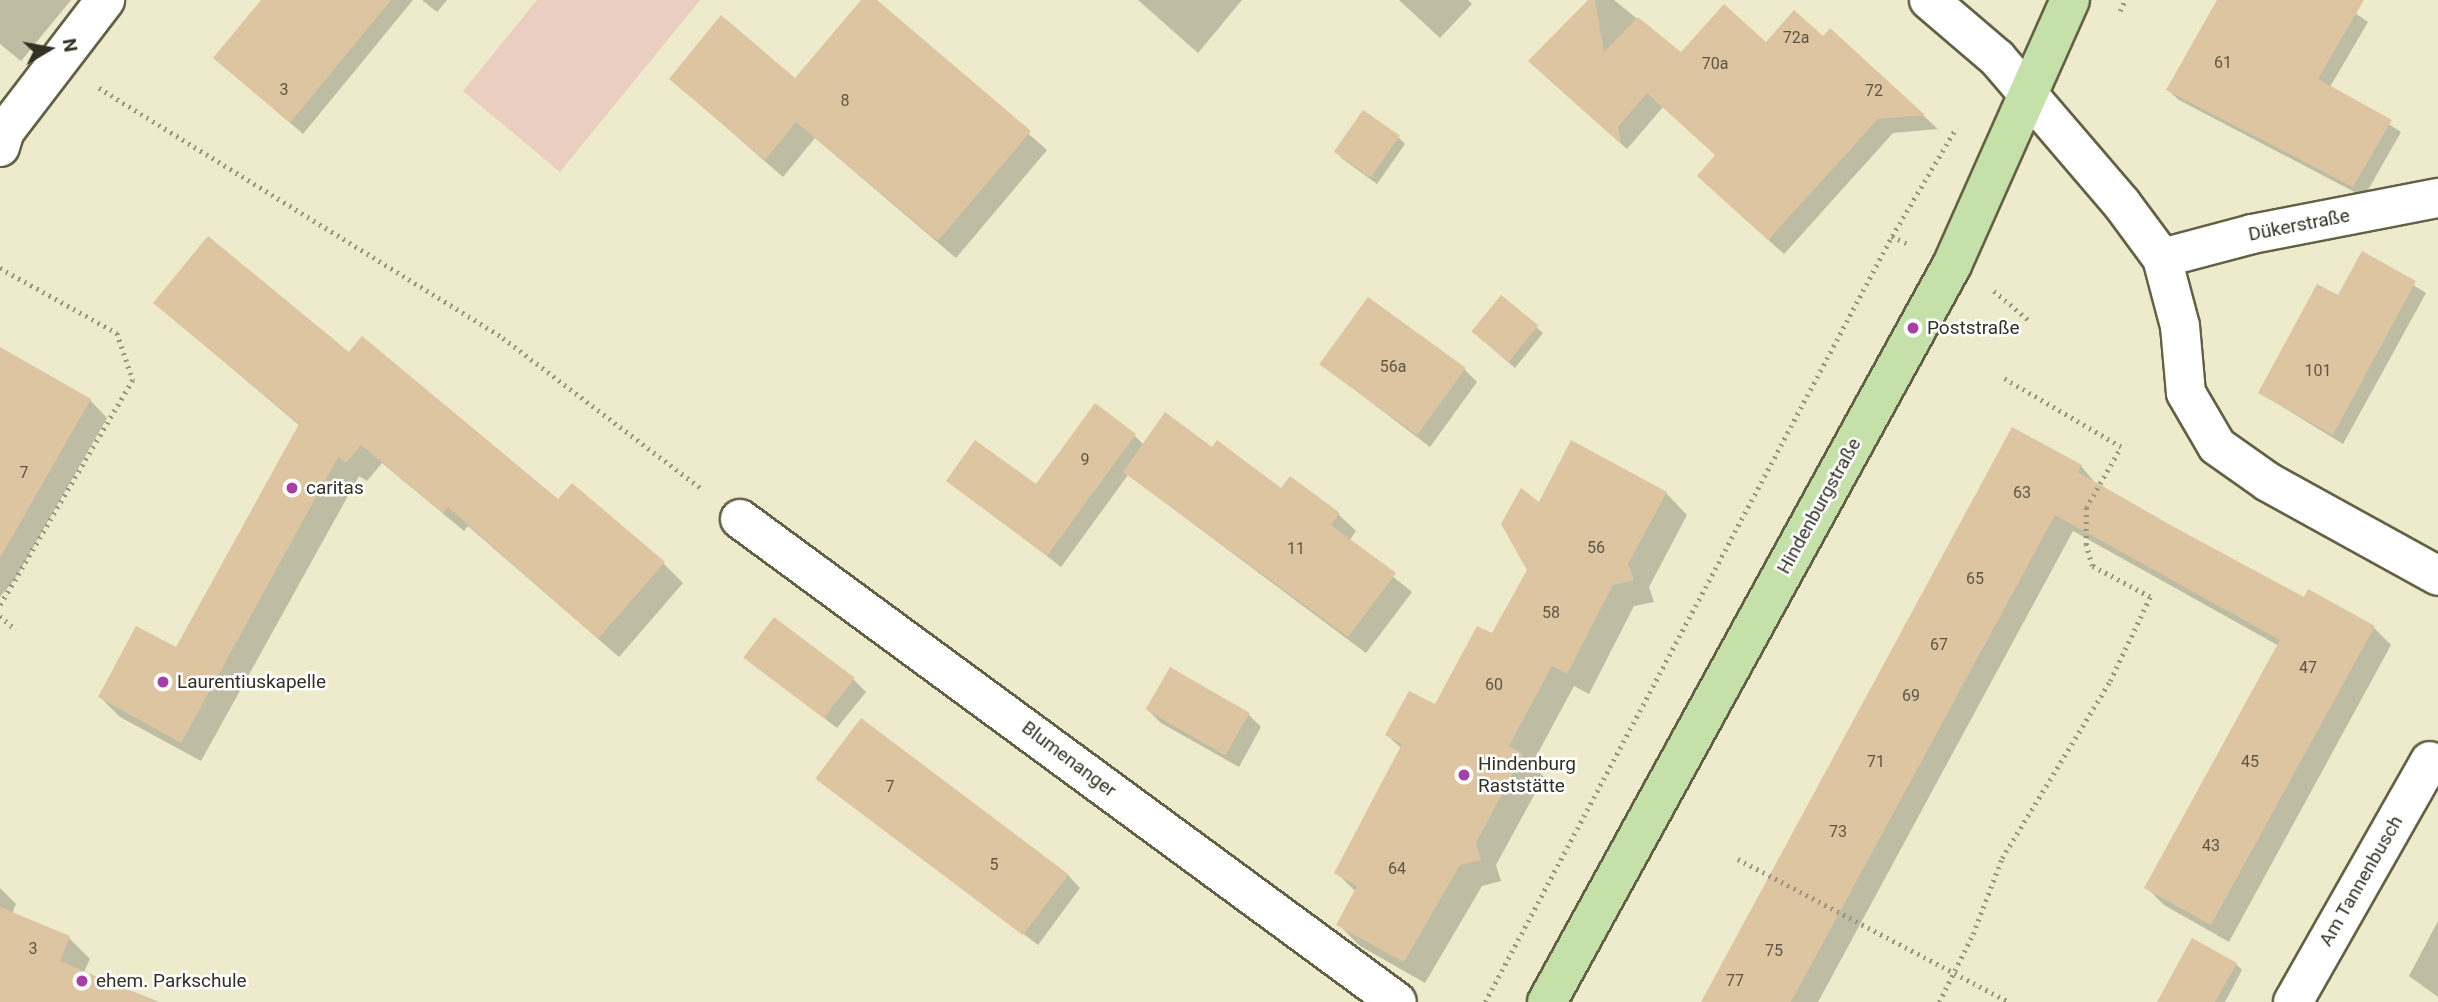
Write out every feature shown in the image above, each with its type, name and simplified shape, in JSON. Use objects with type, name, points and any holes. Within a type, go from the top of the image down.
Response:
[{"type":"main road","name":"Hindenburgstraße","points":[[1547,1002],[1952,265],[2070,0]]},
{"type":"street","points":[[0,147],[5,131],[105,0]]},
{"type":"street","points":[[1929,0],[1997,58],[2122,204],[2162,258],[2180,326],[2186,393],[2217,446],[2268,482],[2438,576]]},
{"type":"street","name":"Dükerstraße","points":[[2162,258],[2252,234],[2438,198]]},
{"type":"street","name":"Blumenanger","points":[[740,519],[1397,1002]]},
{"type":"street","name":"Am Tannenbusch","points":[[2293,1002],[2430,761]]},
{"type":"path","points":[[1485,1002],[1892,236],[1997,58]]},
{"type":"path","points":[[57,61],[237,177],[503,338],[740,519]]},
{"type":"path","points":[[0,268],[117,333],[133,380],[0,606]]},
{"type":"path","points":[[1939,1002],[1955,973],[2002,858],[2109,681],[2150,597],[2092,566],[2085,545],[2086,508],[2121,447],[2001,377]]},
{"type":"path","points":[[0,616],[16,631]]},
{"type":"path","points":[[1738,859],[2009,1002]]},
{"type":"shaded area","points":[[537,0],[700,0],[560,172],[463,91]]},
{"type":"building","points":[[261,0],[391,0],[290,123],[213,58]]},
{"type":"building","points":[[861,0],[877,0],[1031,131],[938,241],[796,122],[765,160],[669,79],[721,15],[795,78]]},
{"type":"building","points":[[1588,0],[1595,0],[1604,52],[1638,17],[1681,52],[1724,4],[1766,42],[1794,10],[1823,36],[1830,28],[1925,115],[1878,119],[1768,240],[1697,176],[1715,155],[1647,93],[1618,127],[1621,144],[1528,61]]},
{"type":"building","points":[[2217,0],[2364,0],[2318,79],[2392,120],[2353,187],[2166,90]]},
{"type":"building","points":[[1363,110],[1400,136],[1371,178],[1334,152]]},
{"type":"building","name":"caritas","points":[[208,236],[349,352],[362,336],[558,499],[572,483],[665,562],[598,639],[448,507],[443,513],[361,445],[346,463],[338,457],[181,743],[98,697],[136,626],[176,647],[299,424],[153,303]]},
{"type":"building","points":[[2362,251],[2416,281],[2333,435],[2258,393],[2317,284],[2338,295]]},
{"type":"building","points":[[1501,295],[1538,325],[1509,362],[1471,332]]},
{"type":"building","points":[[1368,297],[1466,368],[1417,435],[1319,364]]},
{"type":"building","points":[[0,347],[91,399],[0,558]]},
{"type":"building","points":[[1095,403],[1136,434],[1047,556],[946,481],[975,440],[1036,484]]},
{"type":"building","points":[[1165,412],[1212,447],[1217,440],[1281,488],[1290,476],[1340,513],[1331,525],[1396,573],[1348,637],[1123,472]]},
{"type":"building","points":[[2012,427],[2082,465],[2078,472],[2174,527],[2304,597],[2308,589],[2375,626],[2211,925],[2144,888],[2280,640],[2055,515],[1791,1002],[1701,1002]]},
{"type":"building","points":[[1571,440],[1667,492],[1628,564],[1634,580],[1613,585],[1567,674],[1552,666],[1509,746],[1523,754],[1476,843],[1481,860],[1460,865],[1404,962],[1336,925],[1357,886],[1334,873],[1402,744],[1385,735],[1409,691],[1435,704],[1477,626],[1492,633],[1527,570],[1501,524],[1521,488],[1539,502]]},
{"type":"building","points":[[774,617],[855,678],[824,719],[743,658]]},
{"type":"building","points":[[1170,667],[1250,713],[1225,755],[1146,709]]},
{"type":"building","points":[[861,718],[1069,874],[1023,935],[815,779]]},
{"type":"building","points":[[0,907],[70,936],[60,961],[157,1002],[0,1002]]},
{"type":"building","points":[[2192,938],[2237,963],[2215,1002],[2157,1002]]},
{"type":"place","name":"Poststraße","points":[[1913,328]]},
{"type":"place","name":"caritas","points":[[292,488]]},
{"type":"place","name":"Laurentiuskapelle","points":[[163,682]]},
{"type":"place","name":"Hindenburg Raststätte","points":[[1464,775]]},
{"type":"place","name":"ehem. Parkschule","points":[[82,981]]}]
